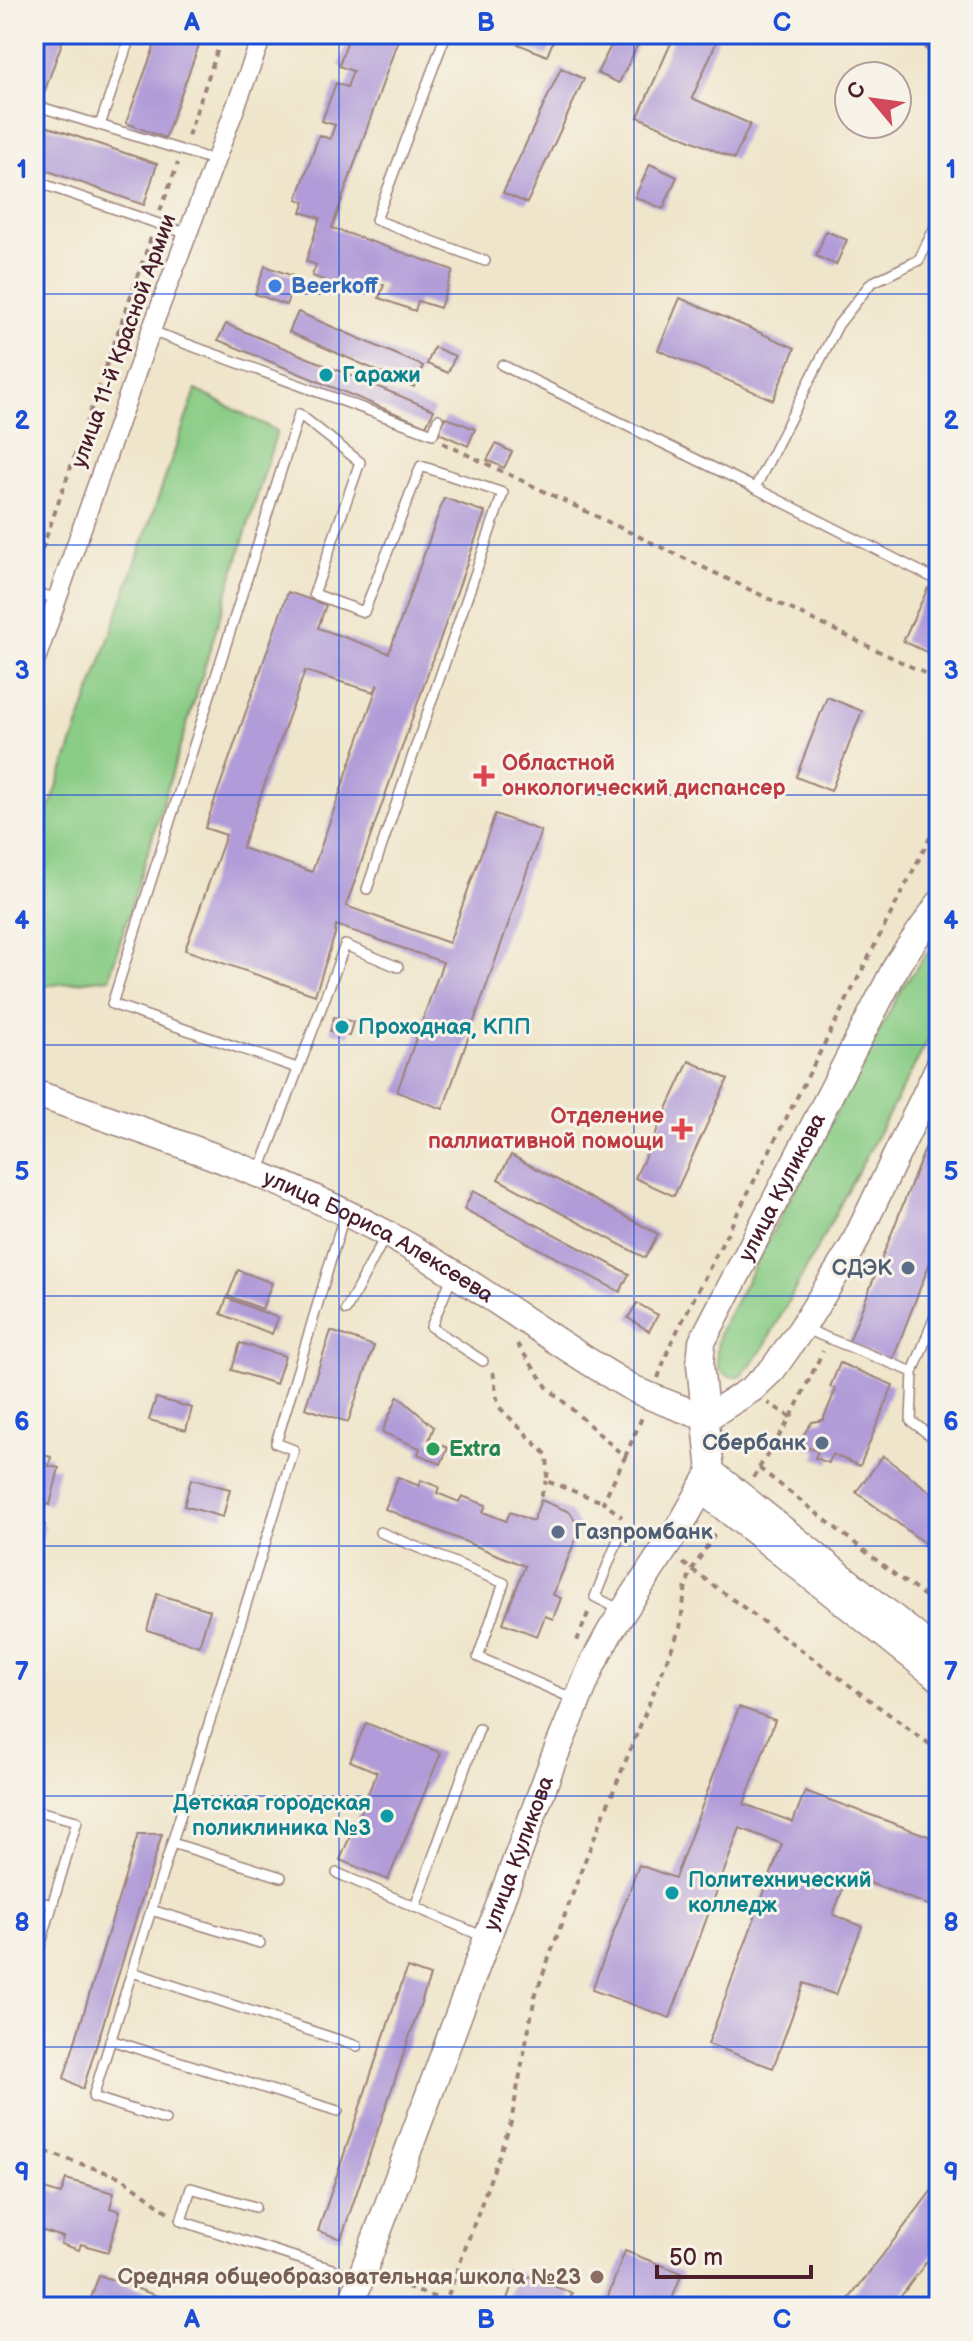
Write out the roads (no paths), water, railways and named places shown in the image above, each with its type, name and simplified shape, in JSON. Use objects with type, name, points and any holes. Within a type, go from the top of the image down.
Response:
[{"type":"main road","name":"улица Куликова","points":[[350,2307],[593,1663],[706,1480],[706,1418],[700,1364],[702,1342],[898,963],[939,904]]},
{"type":"main road","points":[[706,1418],[752,1389],[773,1369],[802,1328],[852,1248],[939,1066]]},
{"type":"main road","name":"улица Бориса Алексеева","points":[[34,1093],[259,1173],[345,1212],[453,1274],[630,1387],[706,1418]]},
{"type":"main road","points":[[706,1480],[872,1612],[939,1678]]},
{"type":"main road","points":[[872,1612],[939,1654]]},
{"type":"street","name":"улица 11-й Красной Армии","points":[[34,665],[150,334],[263,34]]},
{"type":"lane","points":[[100,125],[131,34]]},
{"type":"lane","points":[[446,34],[376,220],[485,261]]},
{"type":"lane","points":[[34,105],[217,161]]},
{"type":"lane","points":[[34,181],[188,234]]},
{"type":"lane","points":[[755,488],[838,325],[871,283],[919,260],[939,219]]},
{"type":"lane","points":[[150,334],[433,434],[438,419]]},
{"type":"lane","points":[[502,365],[939,581]]},
{"type":"lane","points":[[297,1068],[112,1004],[299,414],[360,462],[314,594],[364,612],[421,466],[503,493],[367,889]]},
{"type":"lane","points":[[34,593],[57,598]]},
{"type":"lane","points":[[259,1173],[345,945],[398,967]]},
{"type":"lane","points":[[165,2120],[93,2097],[294,1450],[276,1443],[345,1212]]},
{"type":"lane","points":[[346,1310],[386,1234]]},
{"type":"lane","points":[[453,1274],[431,1327],[483,1361]]},
{"type":"lane","points":[[939,1306],[913,1372],[911,1421],[939,1442]]},
{"type":"lane","points":[[802,1328],[913,1372]]},
{"type":"lane","points":[[380,1532],[504,1583],[478,1657],[578,1701]]},
{"type":"lane","points":[[621,1532],[595,1597],[624,1612]]},
{"type":"lane","points":[[415,1907],[479,1729]]},
{"type":"lane","points":[[34,1810],[77,1821],[34,1965]]},
{"type":"lane","points":[[172,1843],[281,1877]]},
{"type":"lane","points":[[337,1873],[487,1938]]},
{"type":"lane","points":[[34,1900],[52,1905]]},
{"type":"lane","points":[[151,1910],[260,1943]]},
{"type":"lane","points":[[132,1972],[357,2046]]},
{"type":"lane","points":[[110,2040],[338,2111]]},
{"type":"lane","points":[[255,2207],[191,2188],[181,2221],[361,2275]]},
{"type":"place","name":"Beerkoff","points":[[275,286]]},
{"type":"place","name":"Гаражи","points":[[326,375]]},
{"type":"place","name":"Областной онкологический диспансер","points":[[484,776]]},
{"type":"place","name":"Проходная, КПП","points":[[342,1027]]},
{"type":"place","name":"Отделение паллиативной помощи","points":[[682,1129]]},
{"type":"place","name":"СДЭК","points":[[908,1268]]},
{"type":"place","name":"Сбербанк","points":[[822,1443]]},
{"type":"place","name":"Extra","points":[[433,1449]]},
{"type":"place","name":"Газпромбанк","points":[[558,1532]]},
{"type":"place","name":"Детская городская поликлиника №3","points":[[387,1816]]},
{"type":"place","name":"Политехнический колледж","points":[[672,1893]]},
{"type":"place","name":"Средняя общеобразовательная школа №23","points":[[597,2277]]}]
